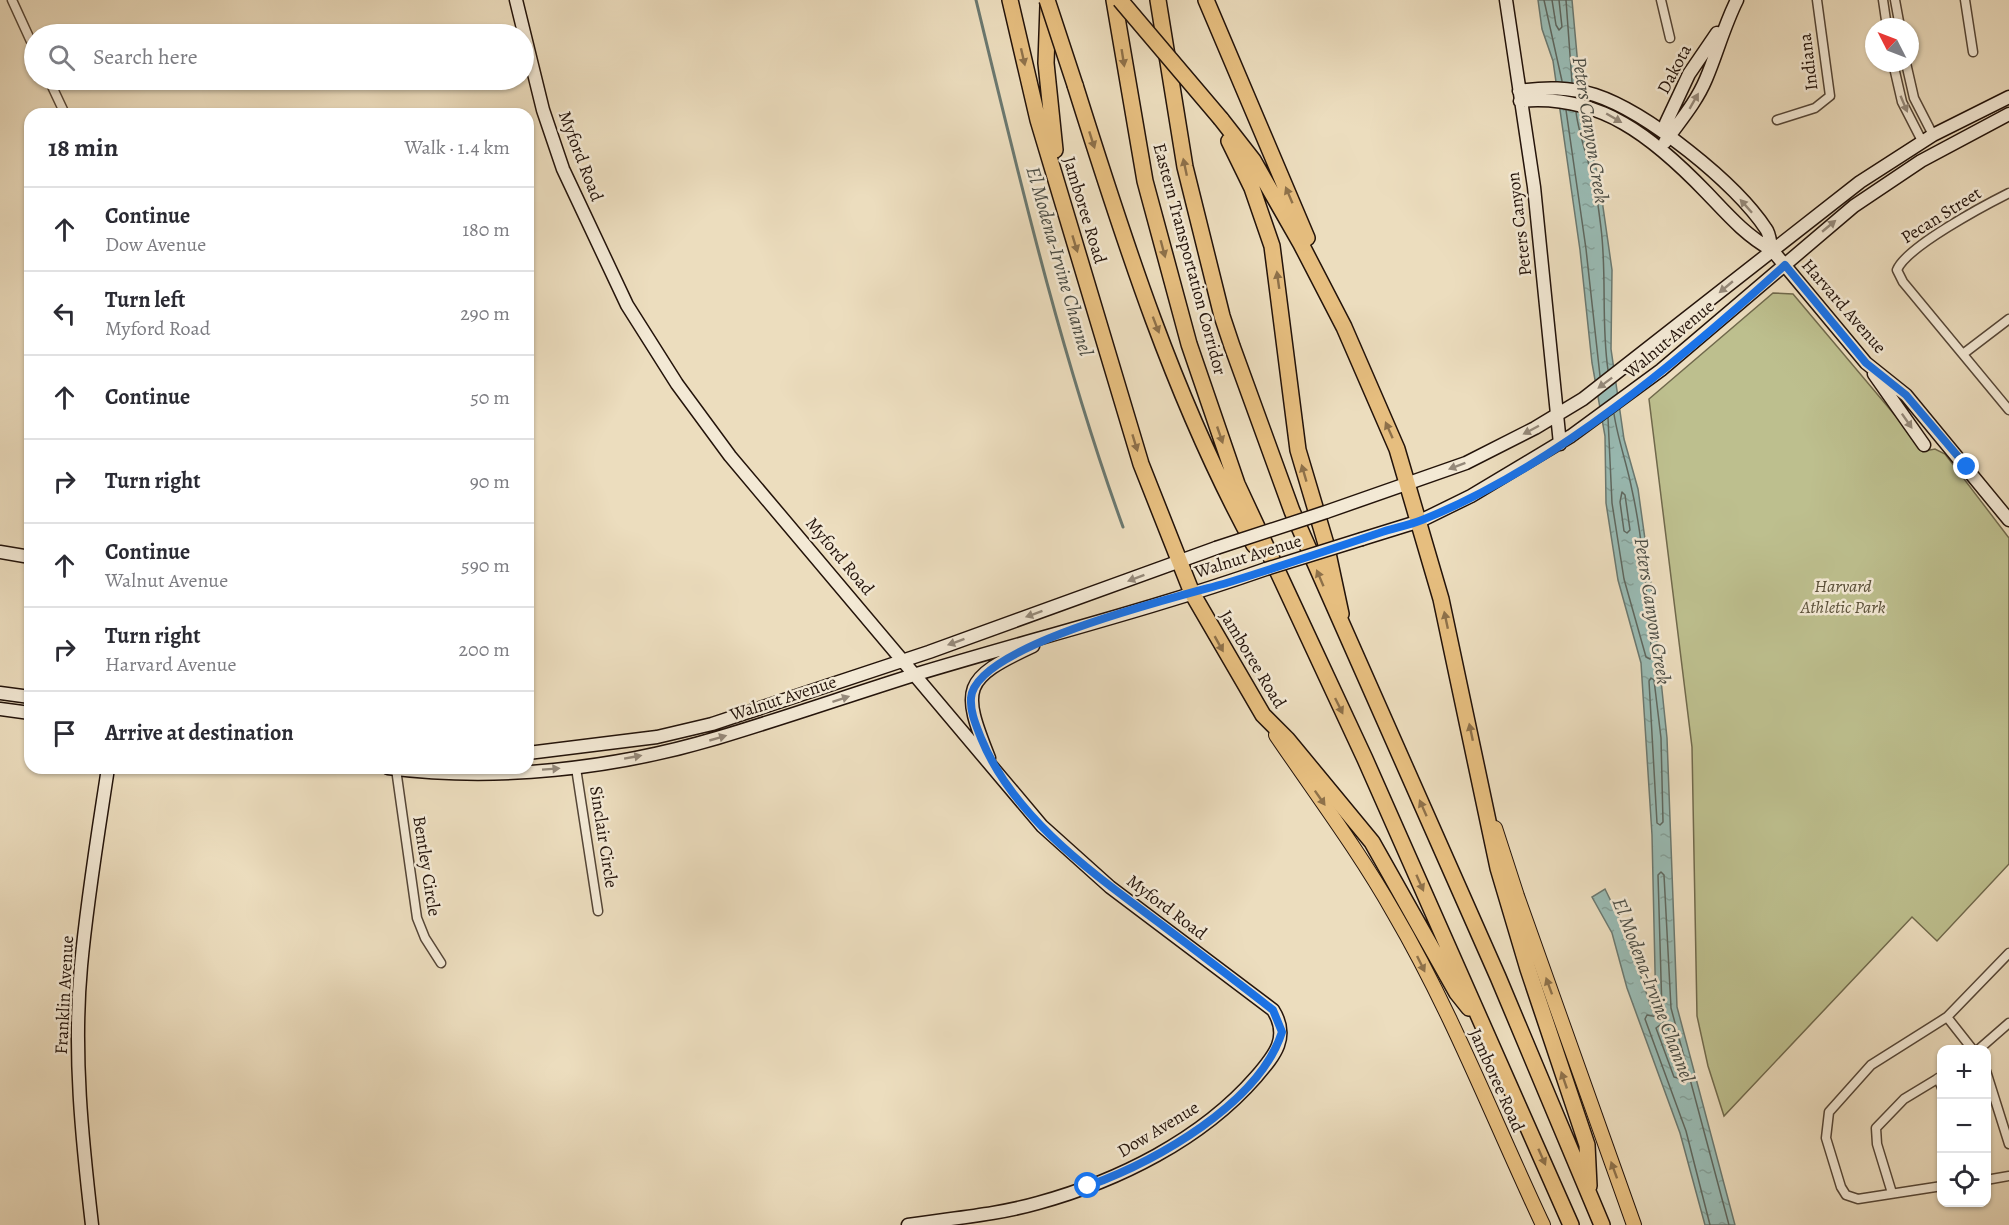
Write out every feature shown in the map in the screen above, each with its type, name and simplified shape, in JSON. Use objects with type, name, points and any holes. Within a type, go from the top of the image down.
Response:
[{"type":"highway","name":"Jamboree Road","points":[[1010,0],[1038,120],[1142,464],[1178,562],[1192,592],[1263,715]]},
{"type":"highway","points":[[1048,0],[1046,63],[1062,199]]},
{"type":"highway","points":[[1048,0],[1122,230],[1176,376],[1246,531],[1314,653]]},
{"type":"highway","name":"Eastern Transportation Corridor","points":[[1114,0],[1145,181],[1189,344],[1237,484],[1314,653]]},
{"type":"highway","points":[[1120,0],[1253,160],[1301,244],[1344,327]]},
{"type":"highway","name":"Eastern Transportation Corridor","points":[[1158,0],[1185,168],[1222,316],[1292,511],[1343,632]]},
{"type":"highway","points":[[1206,0],[1397,449],[1409,484],[1442,599],[1502,879],[1587,1145],[1590,1198]]},
{"type":"highway","points":[[1221,119],[1252,188],[1272,246],[1298,450],[1336,583],[1343,632],[1498,977],[1602,1225]]},
{"type":"highway","name":"Jamboree Road","points":[[1314,653],[1365,759],[1571,1225]]},
{"type":"highway","points":[[1263,715],[1287,740],[1372,842],[1457,993],[1482,1025]]},
{"type":"main road","name":"Myford Road","points":[[516,0],[522,24]]},
{"type":"main road","name":"Peters Canyon","points":[[1506,0],[1533,187],[1560,444]]},
{"type":"main road","name":"Dakota","points":[[1669,136],[1666,123],[1692,70],[1725,22],[1737,0]]},
{"type":"main road","name":"Dakota","points":[[1660,150],[1689,110],[1707,75],[1725,22]]},
{"type":"main road","points":[[1692,70],[1707,75]]},
{"type":"main road","name":"Myford Road","points":[[534,73],[543,110],[563,168],[627,305],[677,384],[730,456],[902,661],[1059,842],[1110,887],[1273,1010],[1282,1032]]},
{"type":"main road","name":"Harvard Avenue","points":[[1519,96],[1565,88],[1593,94],[1634,111],[1669,136],[1738,197],[1767,230],[1772,250]]},
{"type":"main road","name":"Harvard Avenue","points":[[1543,93],[1613,116],[1660,150],[1754,240],[1772,250],[1866,363],[1906,395],[2009,520]]},
{"type":"main road","name":"Walnut Avenue","points":[[534,752],[657,737],[712,724],[902,661],[1216,548],[1466,463],[1587,397],[1852,188],[1928,138],[2009,97]]},
{"type":"main road","name":"Walnut Avenue","points":[[534,770],[576,768],[716,739],[914,675],[1231,581],[1420,520],[1504,478],[1560,444],[1628,396],[1830,225],[1888,183],[1947,146],[2009,114]]},
{"type":"main road","points":[[1866,363],[1924,445]]},
{"type":"main road","points":[[0,552],[24,556]]},
{"type":"main road","points":[[993,767],[971,709],[970,699],[976,682],[1011,656],[1072,628]]},
{"type":"main road","points":[[0,693],[24,696]]},
{"type":"main road","points":[[0,709],[24,712]]},
{"type":"main road","name":"Jamboree Road","points":[[1263,715],[1345,834],[1395,914],[1450,1025],[1543,1225]]},
{"type":"main road","name":"Franklin Avenue","points":[[92,1225],[80,1111],[79,992],[91,884],[107,774]]},
{"type":"main road","points":[[1483,786],[1517,897],[1634,1225]]},
{"type":"main road","name":"Dow Avenue","points":[[908,1225],[1038,1203],[1104,1181],[1140,1163],[1193,1131],[1238,1098],[1278,1045],[1282,1032]]},
{"type":"street","points":[[12,0],[24,26]]},
{"type":"street","points":[[1661,0],[1670,38]]},
{"type":"street","name":"Indiana","points":[[1777,120],[1815,108],[1830,96],[1817,0]]},
{"type":"street","points":[[1882,0],[1885,16],[1898,14]]},
{"type":"street","points":[[1895,0],[1899,18]]},
{"type":"street","points":[[1965,0],[1973,52]]},
{"type":"street","points":[[1895,72],[1902,102],[1928,138]]},
{"type":"street","points":[[1908,72],[1914,98],[1928,138]]},
{"type":"street","points":[[54,90],[62,108]]},
{"type":"street","name":"Pecan Street","points":[[1963,354],[1903,282],[1897,270],[1904,257],[2009,193]]},
{"type":"street","points":[[2009,319],[1963,354],[2009,410]]},
{"type":"street","name":"Sinclair Circle","points":[[576,768],[598,911]]},
{"type":"street","name":"Bentley Circle","points":[[393,774],[417,918],[441,963]]},
{"type":"street","points":[[1937,1187],[1858,1199],[1850,1198],[1840,1187],[1826,1138],[1829,1112],[1871,1065],[1947,1017],[2009,953]]},
{"type":"street","points":[[1947,1017],[1969,1045]]},
{"type":"street","points":[[1984,1045],[2009,1023]]},
{"type":"street","points":[[1892,1193],[1877,1144],[1876,1128],[1904,1099],[1937,1079]]},
{"type":"street","points":[[1991,1087],[2009,1144]]},
{"type":"street","points":[[1991,1179],[2009,1176]]},
{"type":"green space","name":"Harvard Athletic Park","points":[[1773,293],[1793,294],[1925,451],[1935,449],[1945,454],[2009,538],[2009,864],[1937,941],[1912,917],[1724,1116],[1708,1066],[1697,1016],[1692,747],[1649,399]]},
{"type":"water","name":"Peters Canyon Creek","points":[[1538,0],[1572,0],[1583,121],[1599,179],[1612,270],[1611,349],[1624,439],[1638,489],[1650,575],[1667,738],[1677,1007],[1735,1225],[1705,1225],[1680,1133],[1627,988],[1612,933],[1592,897],[1605,889],[1626,932],[1651,1007],[1656,1015],[1652,835],[1641,663],[1618,580],[1606,503],[1605,436],[1592,363],[1580,250],[1553,61],[1542,29]]},
{"type":"waterway","name":"El Modena-Irvine Channel","points":[[976,0],[1042,266],[1080,397],[1123,527]]},
{"type":"route","points":[[1088,1186],[1104,1181],[1169,1147],[1238,1098],[1260,1072],[1278,1045],[1282,1032],[1280,1021],[1273,1010],[1110,887],[1059,842],[1042,826],[993,767],[974,721],[970,699],[976,682],[991,669],[1011,656],[1072,628],[1231,581],[1420,520],[1472,496],[1536,459],[1628,396],[1785,265],[1866,363],[1906,395],[1967,467]]}]
